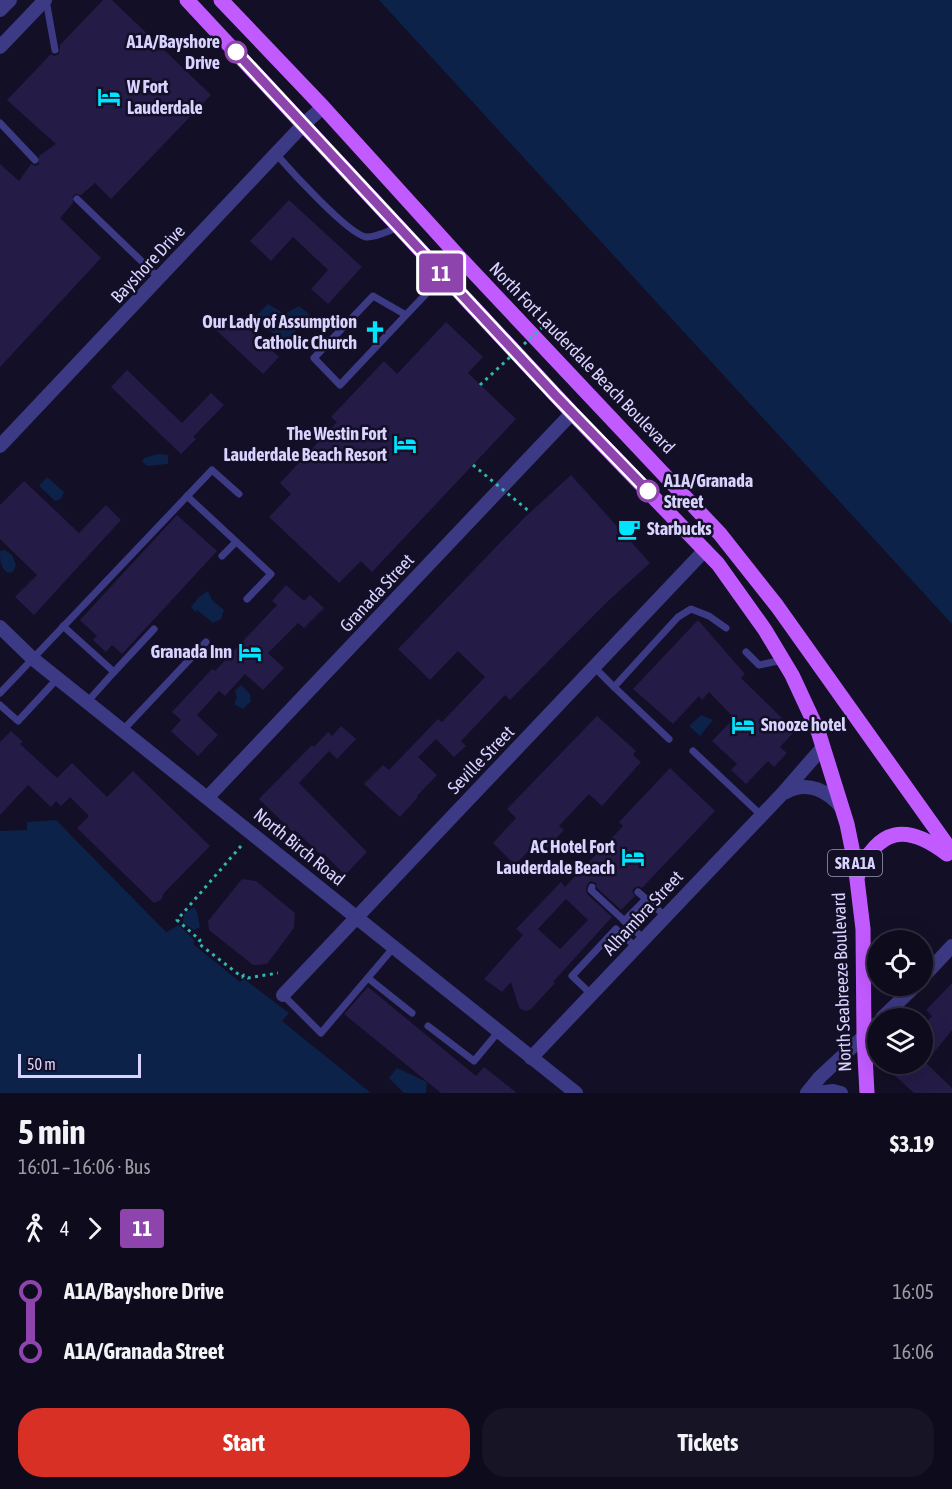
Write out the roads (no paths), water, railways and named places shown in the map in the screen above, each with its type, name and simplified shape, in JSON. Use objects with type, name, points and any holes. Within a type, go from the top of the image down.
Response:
[{"type":"main road","name":"SR A1A","points":[[187,0],[572,413],[705,550],[765,630],[783,660]]},
{"type":"main road","name":"North Fort Lauderdale Beach Boulevard","points":[[221,0],[720,534],[777,606],[952,852]]},
{"type":"main road","name":"North Seabreeze Boulevard","points":[[783,660],[803,698],[823,747],[843,809],[857,878],[863,929],[867,1093]]},
{"type":"main road","points":[[857,878],[865,857],[874,846],[896,835],[920,837],[952,858]]},
{"type":"street","points":[[0,10],[10,0]]},
{"type":"street","points":[[0,47],[45,0]]},
{"type":"street","name":"Bayshore Drive","points":[[0,446],[304,124],[323,107]]},
{"type":"street","name":"Granada Street","points":[[208,797],[572,413]]},
{"type":"street","name":"Seville Street","points":[[283,995],[705,550]]},
{"type":"street","name":"North Birch Road","points":[[0,627],[32,658],[124,729],[576,1093]]},
{"type":"street","name":"Alhambra Street","points":[[531,1058],[782,794],[823,747]]},
{"type":"street","points":[[782,794],[792,789],[812,787],[830,795],[843,809]]},
{"type":"street","points":[[933,966],[952,946]]},
{"type":"street","points":[[892,1008],[905,996]]},
{"type":"street","points":[[807,1093],[820,1077],[867,1034]]},
{"type":"street","points":[[817,1093],[833,1091],[841,1093]]},
{"type":"lane","points":[[45,0],[55,50]]},
{"type":"lane","points":[[0,123],[35,160]]},
{"type":"lane","points":[[276,154],[328,208],[359,235],[368,237],[399,227]]},
{"type":"lane","points":[[77,199],[159,278]]},
{"type":"lane","points":[[406,315],[373,296],[314,358],[340,385],[460,258]]},
{"type":"lane","points":[[0,693],[212,470],[239,494]]},
{"type":"lane","points":[[187,496],[271,574],[247,599]]},
{"type":"lane","points":[[222,556],[236,542]]},
{"type":"lane","points":[[615,687],[678,617],[692,609],[709,616],[726,628]]},
{"type":"lane","points":[[63,626],[114,672]]},
{"type":"lane","points":[[88,701],[154,629]]},
{"type":"lane","points":[[124,729],[206,642]]},
{"type":"lane","points":[[746,652],[759,664],[783,660]]},
{"type":"lane","points":[[594,667],[669,739]]},
{"type":"lane","points":[[0,705],[18,721],[58,678]]},
{"type":"lane","points":[[693,751],[761,815]]},
{"type":"lane","points":[[592,887],[591,890],[624,921],[640,943]]},
{"type":"lane","points":[[638,892],[665,916]]},
{"type":"lane","points":[[624,921],[646,899]]},
{"type":"lane","points":[[591,994],[572,976],[616,929],[640,943]]},
{"type":"lane","points":[[283,995],[321,1032],[394,947]]},
{"type":"lane","points":[[368,978],[412,1013]]},
{"type":"lane","points":[[428,1026],[474,1061],[499,1031]]},
{"type":"water","points":[[379,0],[952,0],[952,624]]},
{"type":"water","points":[[268,304],[285,314],[299,306],[310,315],[284,343],[255,317]]},
{"type":"water","points":[[158,454],[168,455],[168,464],[147,466],[142,461],[144,458]]},
{"type":"water","points":[[47,477],[64,492],[61,499],[55,501],[39,486]]},
{"type":"water","points":[[5,550],[12,555],[16,565],[13,572],[5,571],[0,561],[0,551]]},
{"type":"water","points":[[208,591],[212,600],[224,610],[221,619],[213,623],[191,607]]},
{"type":"water","points":[[241,685],[250,694],[251,701],[243,709],[234,704],[237,697],[235,691]]},
{"type":"water","points":[[701,715],[713,720],[700,736],[689,726]]},
{"type":"water","points":[[56,820],[166,932],[179,925],[195,941],[193,944],[240,982],[244,979],[289,1013],[282,1021],[371,1093],[0,1093],[0,831],[27,830],[27,822]]},
{"type":"water","points":[[194,907],[200,927],[194,930],[183,923],[184,914]]},
{"type":"water","points":[[397,1068],[427,1082],[426,1093],[404,1093],[389,1078]]},
{"type":"place","name":"A1A/Bayshore Drive","points":[[236,52]]},
{"type":"place","name":"W Fort Lauderdale","points":[[109,97]]},
{"type":"place","name":"Our Lady of Assumption Catholic Church","points":[[375,332]]},
{"type":"place","name":"The Westin Fort Lauderdale Beach Resort","points":[[405,444]]},
{"type":"place","name":"A1A/Granada Street","points":[[648,491]]},
{"type":"place","name":"Starbucks","points":[[629,529]]},
{"type":"place","name":"Granada Inn","points":[[250,652]]},
{"type":"place","name":"Snooze hotel","points":[[743,725]]},
{"type":"place","name":"AC Hotel Fort Lauderdale Beach","points":[[633,857]]}]
